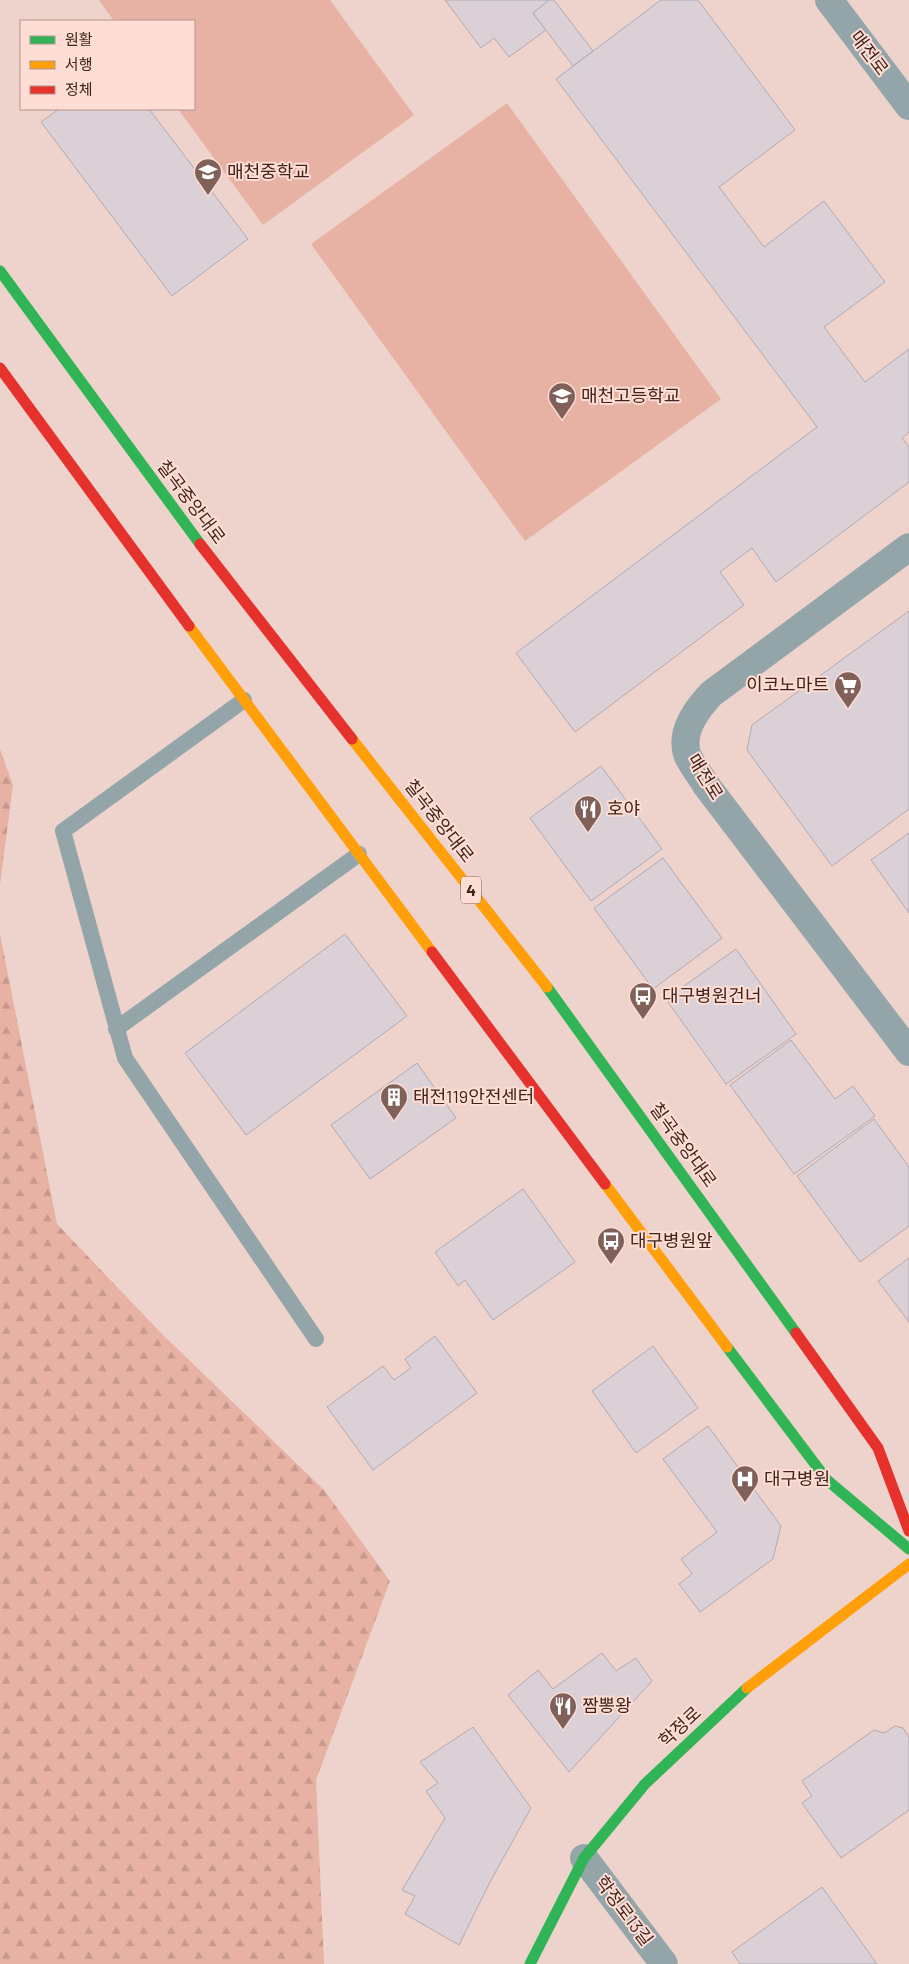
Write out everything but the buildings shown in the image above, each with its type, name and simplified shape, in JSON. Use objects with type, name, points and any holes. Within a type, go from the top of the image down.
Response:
[{"type":"main road","name":"칠곡중앙대로","points":[[0,271],[226,578],[560,1003],[878,1448],[909,1531]]},
{"type":"main road","points":[[0,368],[244,700],[827,1480],[909,1549]]},
{"type":"main road","name":"학정로","points":[[530,1964],[584,1858],[645,1784],[759,1677],[909,1564]]},
{"type":"street","name":"매전로","points":[[829,0],[909,106]]},
{"type":"street","name":"매전로","points":[[909,547],[711,694],[695,712],[686,738],[687,754],[706,785],[909,1052]]},
{"type":"street","name":"학정로13길","points":[[584,1858],[664,1964]]},
{"type":"lane","points":[[244,700],[63,831],[125,1058],[316,1339]]},
{"type":"lane","points":[[116,1029],[359,854]]},
{"type":"green space","points":[[99,0],[330,0],[414,115],[263,225],[179,110],[195,110],[195,20],[113,20]]},
{"type":"green space","points":[[507,103],[721,399],[525,541],[311,244]]},
{"type":"green space","points":[[0,749],[13,785],[0,885]]},
{"type":"green space","points":[[0,934],[57,1224],[162,1334],[324,1490],[390,1581],[316,1780],[324,1964],[0,1964]]},
{"type":"traffic: fast","points":[[0,271],[200,544]]},
{"type":"traffic: fast","points":[[547,987],[796,1333]]},
{"type":"traffic: fast","points":[[727,1347],[827,1480],[909,1549]]},
{"type":"traffic: fast","points":[[530,1964],[584,1858],[645,1784],[747,1688]]},
{"type":"traffic: slow","points":[[189,626],[432,952]]},
{"type":"traffic: slow","points":[[352,739],[547,987]]},
{"type":"traffic: slow","points":[[605,1184],[727,1347]]},
{"type":"traffic: slow","points":[[747,1688],[909,1564]]},
{"type":"traffic: jam","points":[[0,368],[189,626]]},
{"type":"traffic: jam","points":[[200,544],[352,739]]},
{"type":"traffic: jam","points":[[432,952],[605,1184]]},
{"type":"traffic: jam","points":[[796,1333],[878,1448],[909,1531]]},
{"type":"place","name":"매천중학교","points":[[208,196]]},
{"type":"place","name":"매천고등학교","points":[[562,420]]},
{"type":"place","name":"이코노마트","points":[[848,709]]},
{"type":"place","name":"호야","points":[[588,833]]},
{"type":"place","name":"대구병원건너","points":[[643,1020]]},
{"type":"place","name":"태전119안전센터","points":[[394,1121]]},
{"type":"place","name":"대구병원앞","points":[[611,1265]]},
{"type":"place","name":"대구병원","points":[[745,1503]]},
{"type":"place","name":"짬뽕왕","points":[[563,1730]]}]
